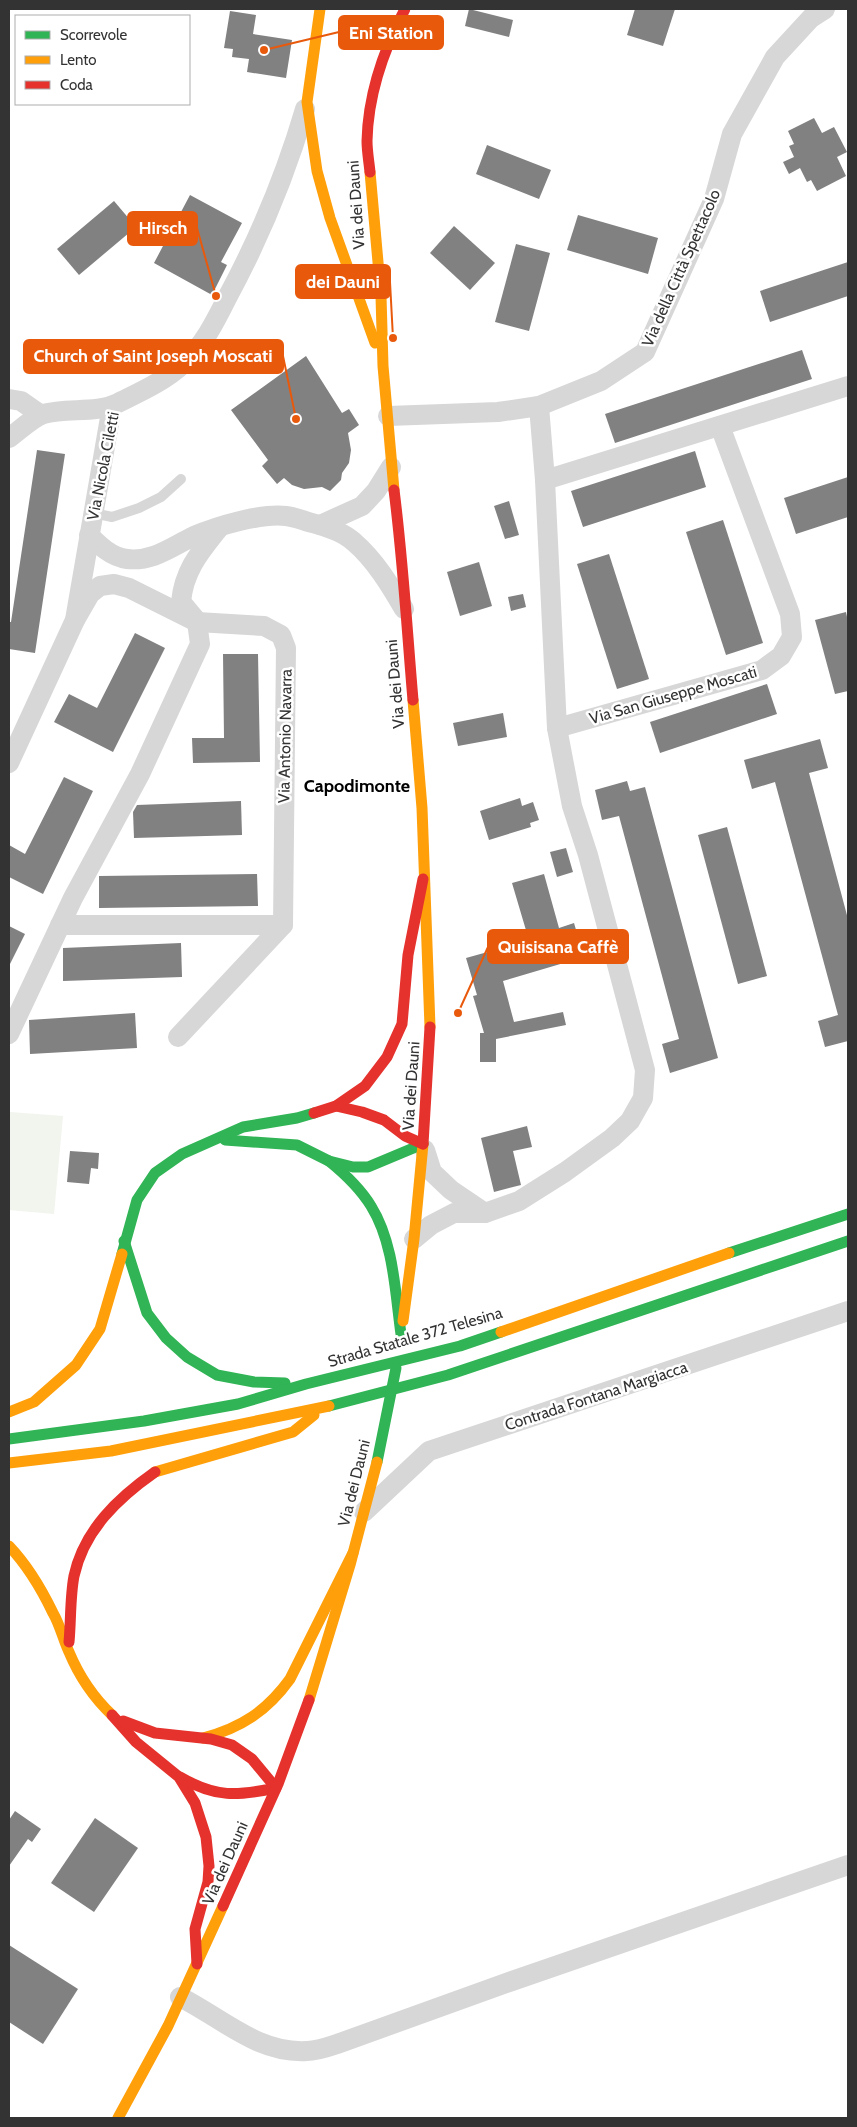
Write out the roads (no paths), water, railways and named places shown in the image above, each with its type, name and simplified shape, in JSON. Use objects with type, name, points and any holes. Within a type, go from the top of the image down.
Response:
[{"type":"main road","name":"Via Nicola Ciletti","points":[[320,9],[307,102],[316,172],[351,279],[383,366]]},
{"type":"main road","name":"Via dei Dauni","points":[[118,2118],[154,2053],[197,1964],[276,1788],[316,1679],[353,1553],[376,1463],[393,1384],[414,1239],[430,1038],[422,808],[405,611],[403,560],[391,467],[383,366],[381,296],[367,142],[372,100],[379,73],[392,34],[405,9]]},
{"type":"main road","points":[[9,1412],[34,1402],[76,1365],[100,1329],[137,1200],[155,1173],[182,1154],[243,1127],[297,1118],[336,1106],[365,1086],[387,1057],[402,1024],[408,955],[423,879]]},
{"type":"main road","points":[[336,1106],[362,1112],[384,1120],[405,1136],[423,1144]]},
{"type":"main road","points":[[218,1139],[297,1146],[329,1161],[353,1167],[368,1166],[423,1144]]},
{"type":"main road","points":[[329,1161],[357,1187],[369,1203],[379,1223],[386,1247],[401,1334]]},
{"type":"main road","name":"Strada Statale 372 Telesina","points":[[9,1439],[144,1421],[238,1404],[306,1384],[460,1346],[757,1243],[848,1214]]},
{"type":"main road","points":[[124,1241],[147,1313],[166,1338],[187,1357],[217,1375],[254,1382],[306,1384]]},
{"type":"main road","points":[[9,1462],[111,1451],[324,1407],[448,1375],[848,1241]]},
{"type":"main road","points":[[69,1653],[74,1577],[83,1548],[100,1521],[122,1497],[155,1472],[293,1432],[324,1407]]},
{"type":"main road","points":[[9,1546],[26,1564],[54,1614],[69,1653],[85,1684],[94,1696],[117,1718],[136,1742],[198,1789],[223,1796],[276,1788],[252,1759],[231,1744],[203,1738],[183,1738],[154,1733],[117,1718]]},
{"type":"main road","points":[[203,1738],[236,1728],[252,1719],[267,1708],[279,1695],[296,1667],[353,1553]]},
{"type":"main road","points":[[179,1776],[200,1814],[208,1849],[208,1882],[195,1929],[197,1964]]},
{"type":"street","name":"Via della Città Spettacolo","points":[[388,416],[498,412],[539,406],[600,381],[645,352],[714,199],[732,134],[775,57],[811,18],[826,9]]},
{"type":"street","name":"Via Nicola Ciletti","points":[[9,763],[74,620],[112,406],[148,388],[183,365],[204,341],[253,250],[271,210],[307,102]]},
{"type":"street","points":[[545,480],[848,386]]},
{"type":"street","points":[[9,400],[21,401],[41,414]]},
{"type":"street","points":[[9,438],[41,414],[112,406]]},
{"type":"street","points":[[414,1239],[431,1225],[454,1213],[485,1213],[519,1201],[565,1172],[612,1138],[630,1121],[643,1098],[644,1070],[588,855],[572,806],[557,728],[545,480],[539,406]]},
{"type":"street","name":"Via San Giuseppe Moscati","points":[[557,728],[762,670],[781,656],[792,637],[790,614],[720,426]]},
{"type":"street","points":[[320,525],[362,506],[376,491],[391,467]]},
{"type":"street","points":[[89,534],[101,547],[114,555],[125,559],[141,560],[155,557],[194,536],[240,520],[286,516],[333,529],[352,540],[368,556],[390,586],[405,611]]},
{"type":"street","points":[[9,1034],[60,924],[140,774],[200,644],[197,622],[181,602],[182,585],[192,563],[218,528]]},
{"type":"street","name":"Via Antonio Navarra","points":[[74,620],[90,594],[100,586],[114,584],[128,588],[197,622],[264,626],[281,635],[286,648],[283,925]]},
{"type":"street","points":[[60,924],[283,925]]},
{"type":"street","points":[[178,1037],[283,925]]},
{"type":"street","points":[[423,1144],[432,1172],[451,1190],[485,1213]]},
{"type":"street","name":"Contrada Fontana Margiacca","points":[[364,1512],[429,1451],[848,1311]]},
{"type":"street","points":[[180,1997],[261,2044],[285,2051],[309,2051],[338,2044],[512,1981],[848,1865]]},
{"type":"lane","points":[[93,513],[112,517],[139,508],[160,497],[181,479]]},
{"type":"place","name":"Eni Station","points":[[264,50]]},
{"type":"place","name":"Hirsch","points":[[216,296]]},
{"type":"place","name":"dei Dauni","points":[[393,338]]},
{"type":"place","name":"Church of Saint Joseph Moscati","points":[[296,419]]},
{"type":"place","name":"Quisisana Caffè","points":[[458,1013]]},
{"type":"district","name":"Capodimonte","points":[[357,786]]}]
